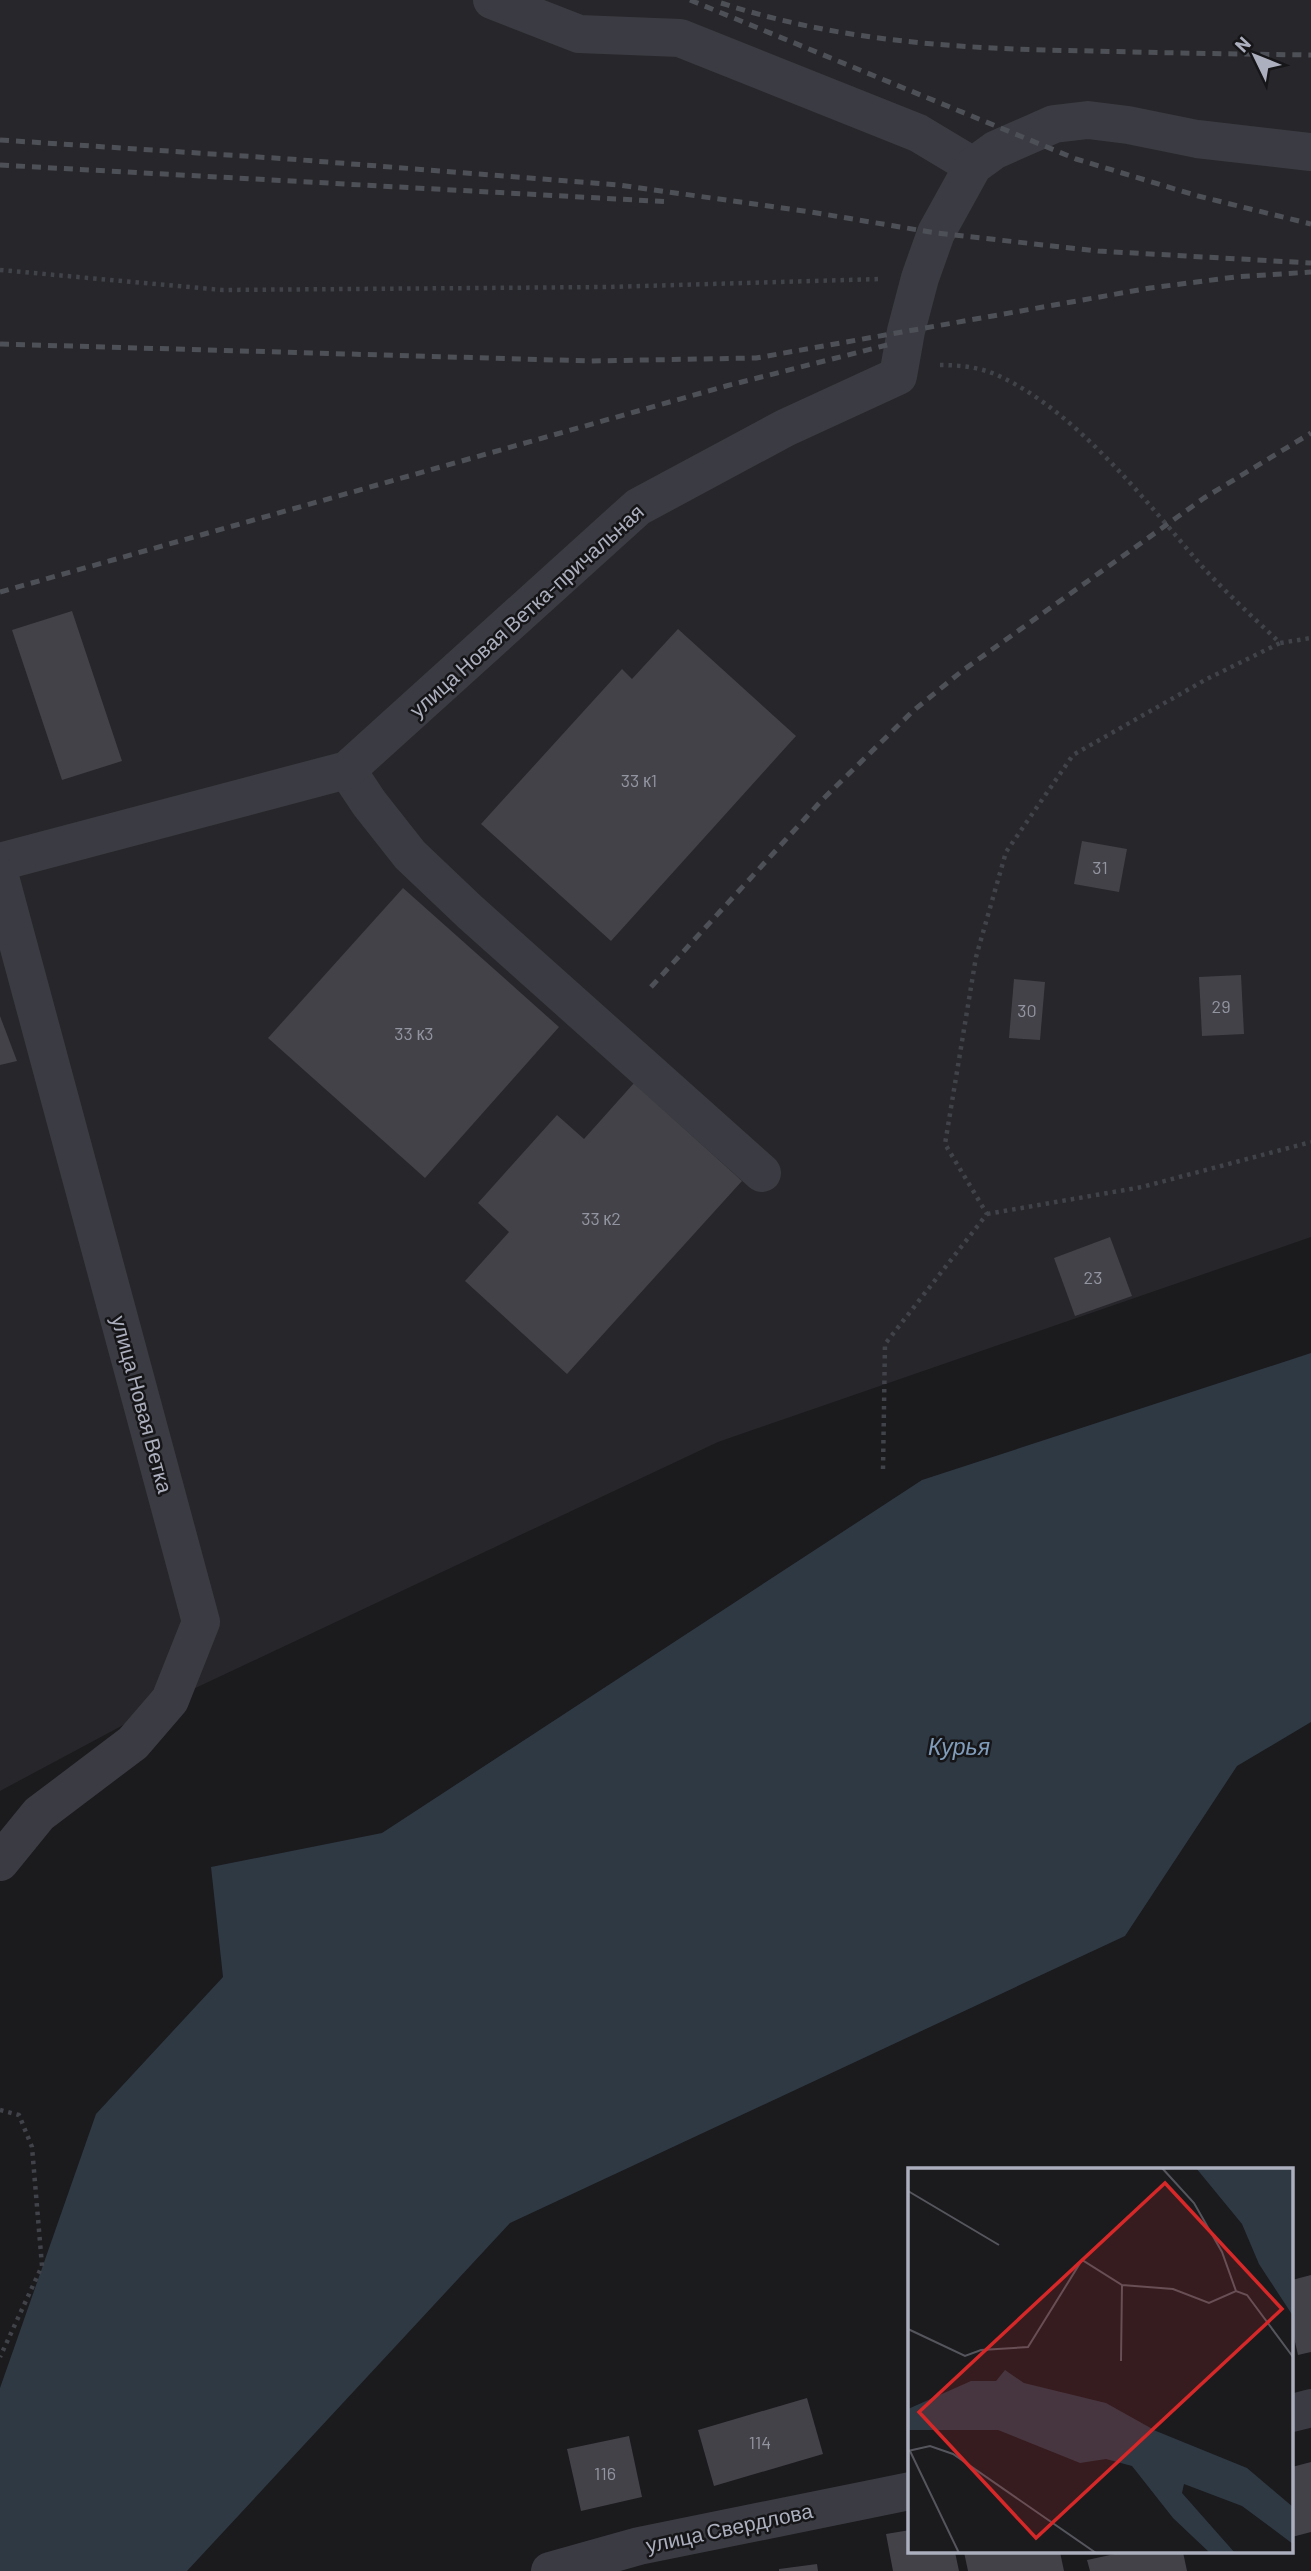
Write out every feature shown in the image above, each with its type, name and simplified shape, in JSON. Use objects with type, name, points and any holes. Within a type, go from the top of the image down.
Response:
[{"type":"street","points":[[492,0],[579,34],[680,38],[918,134],[973,166]]},
{"type":"street","points":[[898,376],[920,278],[936,233],[973,166],[995,150],[1054,124],[1088,120],[1197,139],[1311,152]]},
{"type":"street","name":"улица Новая Ветка-причальная","points":[[0,862],[347,770],[638,507],[785,428],[898,376]]},
{"type":"street","points":[[347,770],[410,855],[762,1173]]},
{"type":"street","name":"улица Новая Ветка","points":[[0,877],[201,1622],[170,1700],[133,1743],[38,1814],[0,1862]]},
{"type":"street","name":"улица Свердлова","points":[[550,2571],[664,2540],[908,2491]]},
{"type":"path","points":[[0,270],[222,290],[607,287],[920,278]]},
{"type":"path","points":[[898,376],[924,365],[963,365],[996,375],[1038,399],[1074,427],[1168,524],[1201,565],[1280,643]]},
{"type":"path","points":[[987,1214],[945,1144],[976,957],[1006,852],[1073,755],[1205,680],[1280,643],[1311,638]]},
{"type":"path","points":[[883,1469],[885,1344],[987,1214],[1142,1187],[1311,1142]]},
{"type":"path","points":[[0,2110],[19,2115],[32,2147],[42,2266],[0,2357]]},
{"type":"shaded area","points":[[0,0],[1311,0],[1311,1237],[718,1442],[170,1700],[0,1791]]},
{"type":"water","name":"Курья","points":[[1311,1353],[1311,1722],[1237,1766],[1125,1936],[510,2223],[187,2571],[0,2571],[0,2388],[96,2114],[223,1977],[211,1867],[382,1833],[922,1480]]},
{"type":"building","points":[[72,611],[122,761],[62,780],[12,630]]},
{"type":"building","points":[[678,629],[796,736],[611,941],[481,824],[622,669],[632,679]]},
{"type":"building","points":[[1082,841],[1127,849],[1119,892],[1074,884]]},
{"type":"building","points":[[403,888],[559,1027],[425,1178],[268,1038]]},
{"type":"building","points":[[1241,975],[1244,1034],[1202,1036],[1199,977]]},
{"type":"building","points":[[1014,979],[1045,982],[1040,1040],[1009,1038]]},
{"type":"building","points":[[0,1016],[17,1061],[0,1065]]},
{"type":"building","points":[[634,1083],[742,1181],[567,1374],[465,1281],[509,1232],[478,1203],[557,1115],[584,1139]]},
{"type":"building","points":[[1110,1237],[1132,1296],[1075,1316],[1054,1258]]},
{"type":"building","points":[[1311,2275],[1311,2352],[1298,2355],[1294,2338],[1294,2279]]},
{"type":"building","points":[[807,2398],[823,2454],[714,2486],[698,2430]]},
{"type":"building","points":[[629,2436],[642,2497],[581,2511],[567,2449]]},
{"type":"building","points":[[1311,2462],[1311,2532],[1294,2536],[1294,2466]]},
{"type":"building","points":[[908,2530],[908,2554],[955,2554],[959,2571],[893,2571],[886,2534]]},
{"type":"building","points":[[964,2554],[1060,2554],[1064,2571],[968,2571]]},
{"type":"building","points":[[1115,2554],[1183,2554],[1187,2571],[1090,2571],[1087,2560]]},
{"type":"building","points":[[817,2564],[818,2571],[779,2571],[779,2569]]},
{"type":"railway","points":[[690,0],[1076,159],[1198,196],[1311,224]]},
{"type":"railway","points":[[721,3],[813,27],[906,41],[1046,50],[1311,55]]},
{"type":"railway","points":[[0,140],[619,185],[936,233],[1098,251],[1311,263]]},
{"type":"railway","points":[[0,165],[671,202]]},
{"type":"railway","points":[[0,344],[591,361],[756,358],[1150,288],[1235,277],[1311,272]]},
{"type":"railway","points":[[0,592],[726,386],[891,344]]},
{"type":"railway","points":[[651,987],[822,800],[913,711],[962,671],[1204,498],[1311,433]]}]
